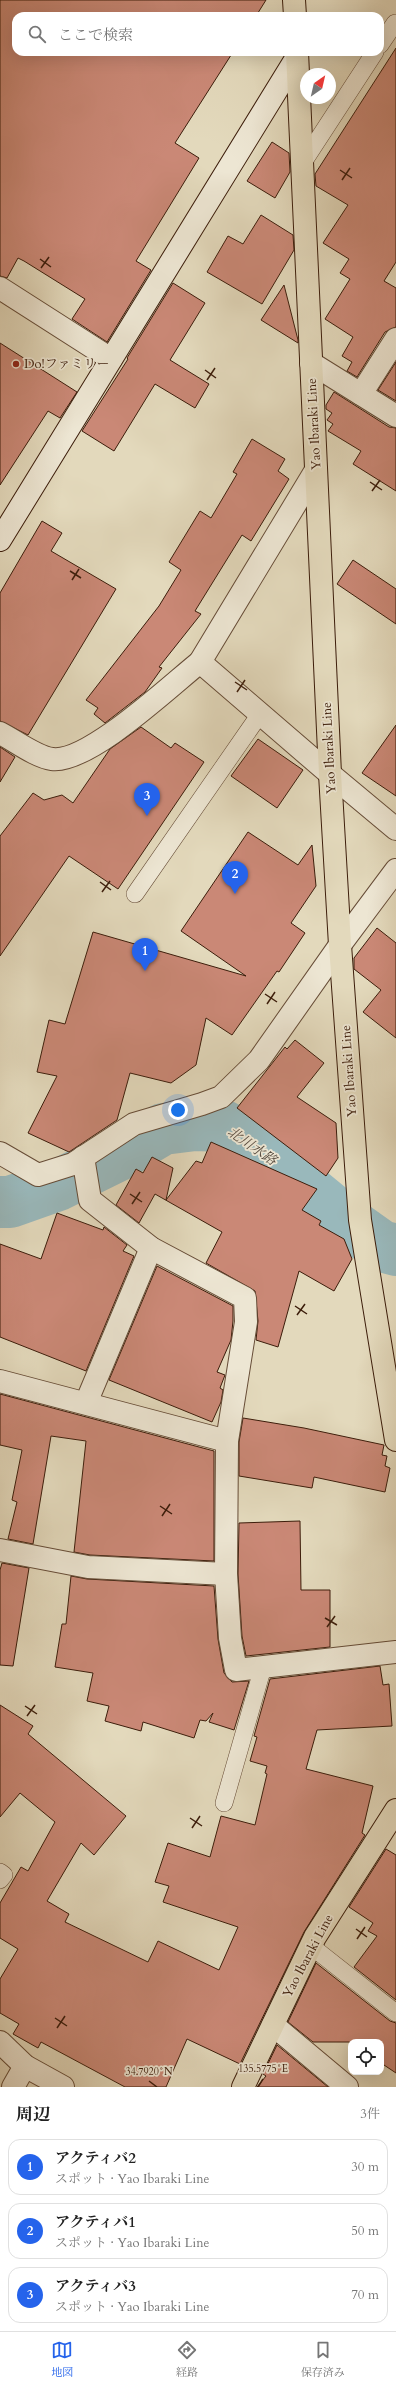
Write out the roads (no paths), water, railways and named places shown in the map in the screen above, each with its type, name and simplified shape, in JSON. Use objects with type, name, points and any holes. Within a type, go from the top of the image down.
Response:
[{"type":"main road","points":[[294,0],[295,12]]},
{"type":"main road","name":"Yao Ibaraki Line","points":[[297,56],[330,774],[340,945],[360,1220],[365,1256],[392,1394],[396,1440]]},
{"type":"main road","name":"Yao Ibaraki Line","points":[[243,2087],[311,1946],[396,1810]]},
{"type":"street","points":[[0,540],[296,56]]},
{"type":"street","points":[[0,288],[111,359]]},
{"type":"street","points":[[361,394],[396,339]]},
{"type":"street","points":[[311,363],[396,416]]},
{"type":"street","points":[[0,733],[52,759],[78,755],[100,743],[200,662],[316,470]]},
{"type":"street","points":[[200,662],[396,829]]},
{"type":"street","points":[[0,1153],[38,1175],[73,1164],[134,1124],[202,1104],[220,1097],[259,1060],[340,945],[396,870]]},
{"type":"street","points":[[83,1157],[90,1200],[151,1248],[245,1298],[246,1322],[227,1440],[226,1574],[230,1638],[236,1670],[396,1652]]},
{"type":"street","points":[[86,1404],[151,1248]]},
{"type":"street","points":[[0,1381],[227,1440]]},
{"type":"street","points":[[0,1550],[88,1567],[226,1574]]},
{"type":"street","points":[[272,2025],[347,2087]]},
{"type":"street","points":[[0,2042],[25,2066],[63,2087]]},
{"type":"street","points":[[13,2087],[25,2066]]},
{"type":"lane","points":[[384,39],[394,23]]},
{"type":"lane","points":[[302,164],[373,56]]},
{"type":"lane","points":[[135,894],[260,714]]},
{"type":"lane","points":[[224,1803],[263,1667]]},
{"type":"lane","points":[[0,1872],[4,1875],[0,1880]]},
{"type":"lane","points":[[311,1946],[396,2013]]},
{"type":"waterway","name":"北川水路","points":[[0,1202],[10,1202],[58,1185],[121,1154],[163,1129],[195,1125],[224,1126],[252,1144],[343,1219],[381,1246],[396,1250]]},
{"type":"place","name":"Do!ファミリー","points":[[16,364]]},
{"type":"place","name":"アクティバ3","points":[[147,816]]},
{"type":"place","name":"アクティバ1","points":[[235,894]]},
{"type":"place","name":"アクティバ2","points":[[145,971]]}]
